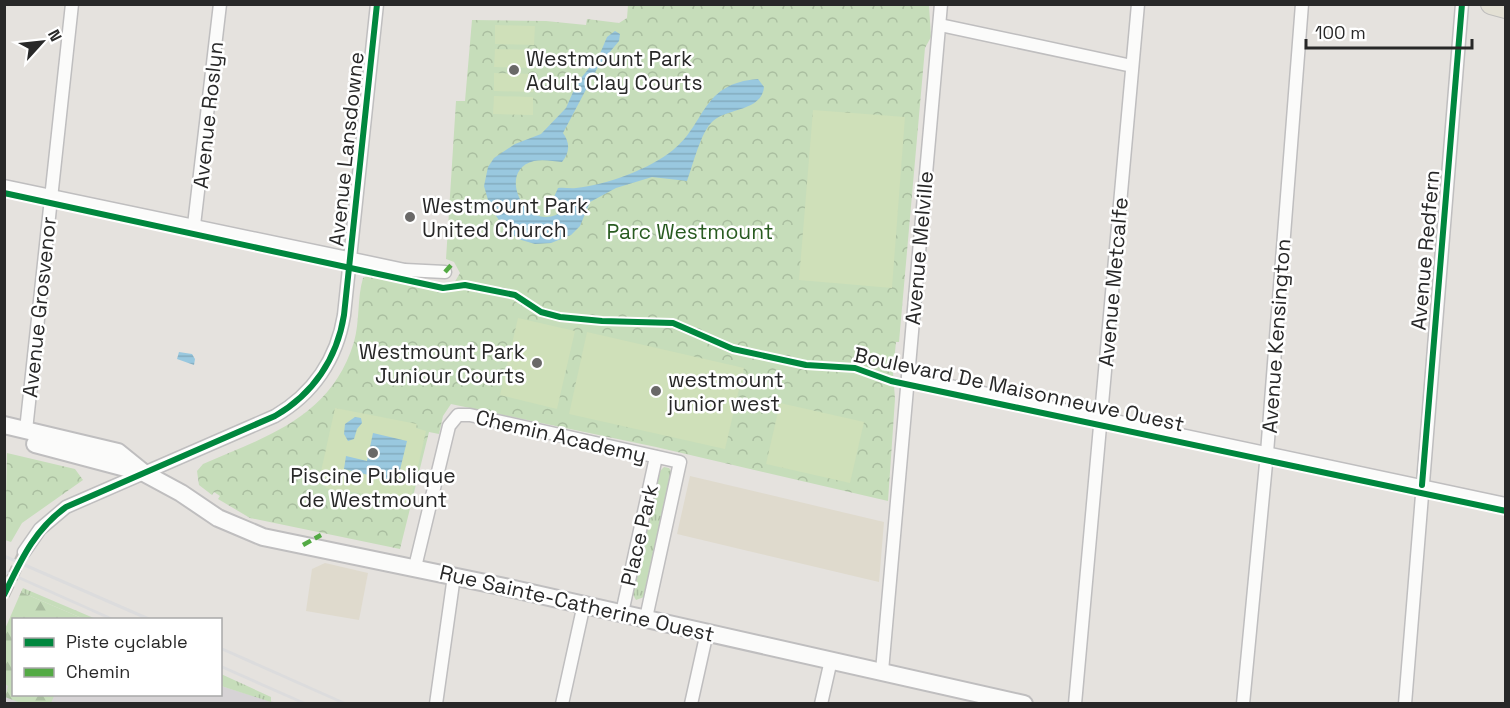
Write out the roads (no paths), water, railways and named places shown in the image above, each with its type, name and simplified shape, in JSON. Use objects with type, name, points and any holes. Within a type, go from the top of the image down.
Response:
[{"type":"main road","points":[[1491,4],[1506,8]]},
{"type":"main road","name":"Rue Sainte-Catherine Ouest","points":[[4,425],[114,451],[144,473],[181,493],[225,522],[247,532],[584,604],[1023,704]]},
{"type":"main road","name":"Rue Sainte-Catherine Ouest","points":[[4,436],[144,473]]},
{"type":"street","name":"Avenue Grosvenor","points":[[26,430],[72,4]]},
{"type":"street","name":"Avenue Roslyn","points":[[194,225],[220,4]]},
{"type":"street","name":"Avenue Lansdowne","points":[[24,552],[40,529],[66,507],[268,420],[304,394],[325,369],[339,340],[351,258],[377,4]]},
{"type":"street","name":"Avenue Melville","points":[[882,671],[942,4]]},
{"type":"street","name":"Avenue Metcalfe","points":[[1075,704],[1138,4]]},
{"type":"street","name":"Avenue Kensington","points":[[1243,704],[1267,453],[1302,4]]},
{"type":"street","name":"Avenue Redfern","points":[[1405,704],[1462,4]]},
{"type":"street","points":[[940,25],[1132,66]]},
{"type":"street","points":[[4,186],[413,272],[445,272]]},
{"type":"street","name":"Boulevard De Maisonneuve Ouest","points":[[908,377],[1506,504]]},
{"type":"street","name":"Chemin Academy","points":[[415,567],[448,426],[458,415],[470,415],[680,462]]},
{"type":"street","name":"Place Park","points":[[622,613],[656,457]]},
{"type":"street","name":"Place Park","points":[[645,618],[680,462]]},
{"type":"street","points":[[436,704],[454,576]]},
{"type":"street","points":[[562,704],[584,604]]},
{"type":"street","points":[[691,704],[707,632]]},
{"type":"street","points":[[821,704],[831,660]]},
{"type":"water","points":[[615,31],[620,34],[619,41],[599,65],[563,133],[568,148],[565,158],[562,162],[534,161],[522,167],[516,177],[516,189],[521,201],[530,211],[541,216],[554,216],[567,207],[554,197],[558,188],[588,186],[614,180],[640,170],[663,157],[684,140],[707,106],[725,88],[739,82],[758,79],[764,87],[762,95],[751,105],[713,121],[701,140],[687,181],[652,177],[616,188],[590,202],[580,226],[571,235],[551,243],[535,244],[518,239],[503,226],[490,207],[484,186],[488,167],[494,158],[515,144],[541,134],[566,108],[577,83],[599,56],[607,37]]},
{"type":"water","points":[[179,352],[192,354],[195,359],[194,365],[177,359]]},
{"type":"water","points":[[355,417],[361,418],[362,423],[354,439],[348,441],[344,434],[345,424]]},
{"type":"water","points":[[373,433],[407,441],[397,482],[344,469],[346,456],[367,461]]},
{"type":"tunnel","points":[[4,595],[24,552]]},
{"type":"railway","points":[[4,556],[146,618]]},
{"type":"railway","points":[[4,571],[110,618]]},
{"type":"railway","points":[[222,649],[346,704]]},
{"type":"railway","points":[[222,667],[306,704]]},
{"type":"place","name":"Westmount Park Adult Clay Courts","points":[[514,70]]},
{"type":"place","name":"Westmount Park United Church","points":[[410,217]]},
{"type":"place","name":"Westmount Park Juniour Courts","points":[[537,363]]},
{"type":"place","name":"westmount junior west","points":[[656,391]]},
{"type":"place","name":"Piscine Publique de Westmount","points":[[373,453]]},
{"type":"park label","name":"Parc Westmount","points":[[690,231]]}]
